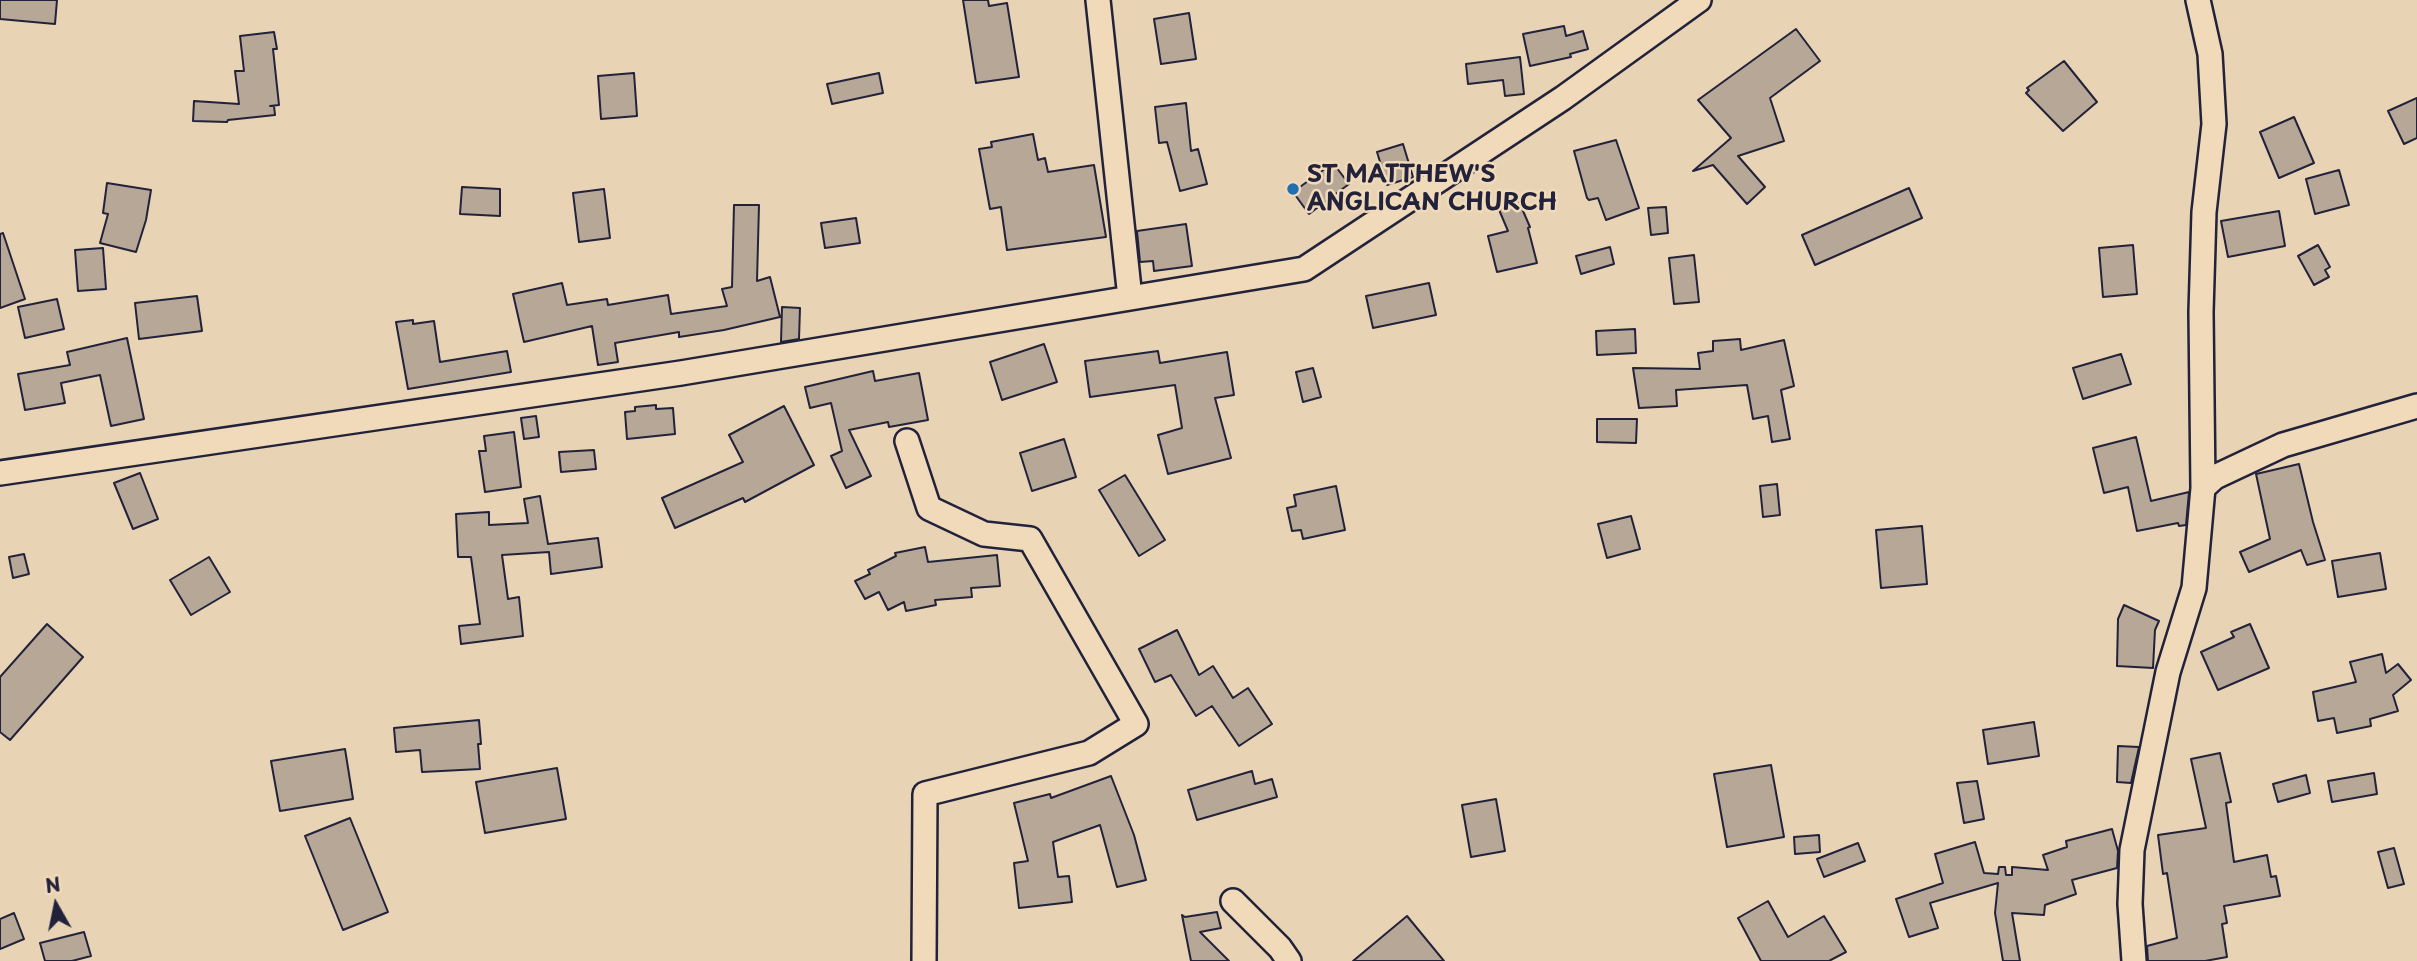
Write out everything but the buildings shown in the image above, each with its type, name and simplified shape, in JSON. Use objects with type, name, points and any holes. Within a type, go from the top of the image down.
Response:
[{"type":"street","points":[[1098,0],[1130,298]]},
{"type":"street","points":[[0,473],[681,373],[1304,269],[1563,97],[1699,0]]},
{"type":"street","points":[[2134,961],[2130,904],[2132,850],[2168,673],[2194,588],[2203,488],[2201,312],[2204,212],[2214,124],[2210,54],[2198,0]]},
{"type":"street","points":[[2203,488],[2215,477],[2283,445],[2417,406]]},
{"type":"street","points":[[907,440],[929,508],[984,534],[1030,539],[1136,724],[1089,753],[925,794],[925,961]]},
{"type":"street","points":[[1233,901],[1280,948],[1289,961]]},
{"type":"place","name":"ST MATTHEW'S ANGLICAN CHURCH","points":[[1293,189]]}]
